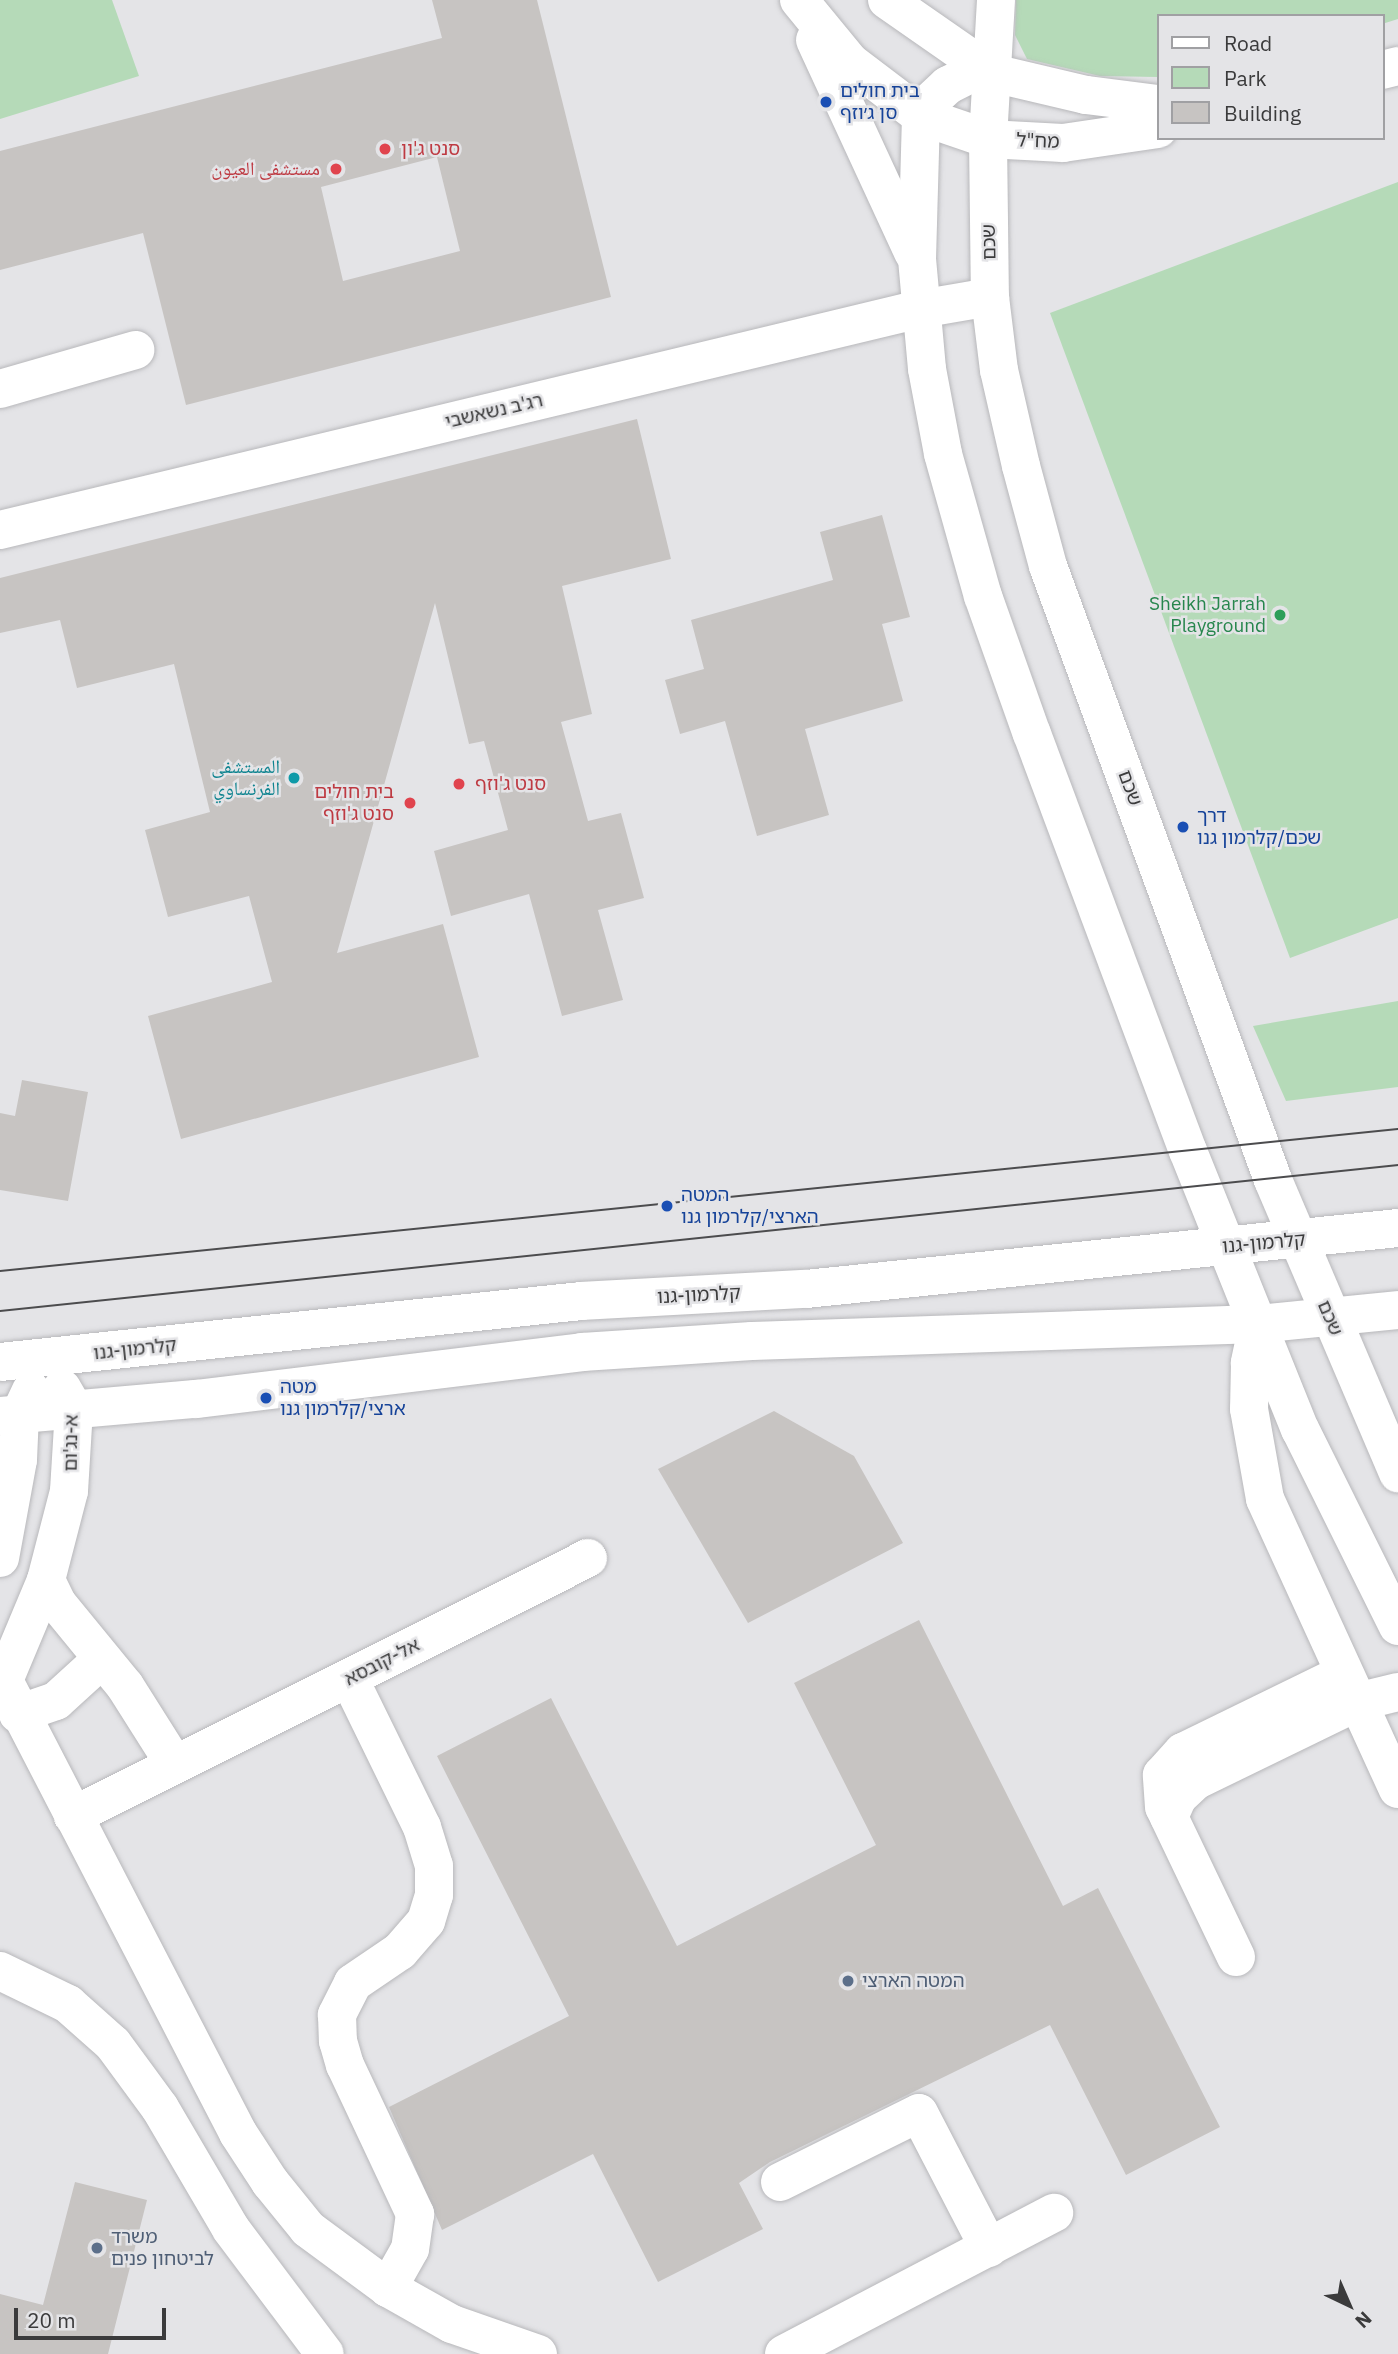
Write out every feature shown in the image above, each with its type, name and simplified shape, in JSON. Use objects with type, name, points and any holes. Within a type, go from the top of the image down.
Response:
[{"type":"street","name":"מח\"ל","points":[[797,0],[850,62],[882,91],[920,116],[988,139],[1063,143],[1156,129]]},
{"type":"street","points":[[797,0],[917,259]]},
{"type":"street","points":[[887,0],[992,73]]},
{"type":"street","name":"שכם","points":[[996,0],[988,139],[990,298],[999,370],[1048,566],[1297,1241],[1398,1473]]},
{"type":"street","points":[[1156,104],[1086,95],[992,73],[970,74],[948,85],[920,116],[917,259],[920,309],[943,454],[983,596],[1227,1247],[1311,1454],[1398,1626]]},
{"type":"street","name":"רג'ב נשאשבי","points":[[0,530],[920,309],[990,298]]},
{"type":"street","points":[[0,389],[135,350]]},
{"type":"street","name":"קלרמון-גנו","points":[[0,1362],[581,1301],[806,1289],[1297,1241],[1398,1228]]},
{"type":"street","points":[[10,1415],[196,1399],[582,1352],[766,1340],[1258,1324],[1330,1319],[1398,1310]]},
{"type":"street","points":[[1258,1324],[1250,1363],[1249,1409],[1265,1499],[1398,1788]]},
{"type":"street","points":[[0,1558],[18,1460],[10,1415],[46,1359]]},
{"type":"street","name":"א-נג'ום","points":[[4,1689],[46,1580],[69,1491],[74,1409],[46,1359]]},
{"type":"street","name":"אל-קובסא","points":[[73,1816],[588,1558]]},
{"type":"street","points":[[46,1580],[65,1615],[153,1726],[175,1765]]},
{"type":"street","points":[[4,1689],[56,1701],[102,1659]]},
{"type":"street","points":[[349,1678],[422,1828],[435,1873],[426,1921],[400,1951],[353,1983],[338,2015],[338,2041],[345,2065],[415,2214],[410,2249],[388,2288]]},
{"type":"street","points":[[1236,1957],[1169,1817],[1178,1797],[1195,1781],[1350,1688],[1398,1692]]},
{"type":"street","points":[[4,1689],[238,2133],[270,2182],[308,2229],[388,2288],[452,2324],[538,2354]]},
{"type":"street","points":[[0,1971],[68,2004],[120,2053],[160,2108],[231,2229],[326,2354]]},
{"type":"street","points":[[780,2182],[919,2113],[989,2248]]},
{"type":"street","points":[[784,2354],[1054,2213]]},
{"type":"green space","points":[[0,0],[112,0],[139,76],[0,119]]},
{"type":"green space","points":[[1016,0],[1398,0],[1398,19],[1384,23],[1384,14],[1156,14],[1156,77],[1100,76],[1027,59],[1015,35]]},
{"type":"green space","name":"Sheikh Jarrah Playground","points":[[1398,182],[1398,918],[1290,958],[1050,313]]},
{"type":"green space","points":[[1398,1001],[1398,1087],[1286,1101],[1253,1026]]},
{"type":"building","points":[[432,0],[537,0],[611,297],[186,405],[143,233],[0,270],[0,151],[442,38]],"holes":[[[437,157],[460,251],[343,281],[321,187]]]},
{"type":"building","name":"المستشفى الفرنساوي","points":[[637,419],[671,559],[562,586],[592,714],[561,722],[588,821],[621,813],[644,898],[598,910],[623,1000],[562,1016],[529,894],[451,916],[434,851],[508,830],[484,741],[469,744],[435,603],[337,953],[443,924],[479,1057],[181,1139],[148,1016],[272,982],[249,896],[168,917],[145,830],[210,812],[174,664],[77,688],[60,620],[0,633],[0,578]]},
{"type":"building","points":[[882,515],[910,617],[882,624],[903,701],[805,729],[829,815],[757,836],[725,721],[680,734],[665,680],[704,669],[691,620],[833,580],[820,532]]},
{"type":"building","points":[[22,1080],[88,1092],[68,1201],[0,1190],[0,1113],[15,1116]]},
{"type":"building","points":[[774,1411],[854,1456],[903,1543],[748,1623],[658,1469]]},
{"type":"building","name":"המטה הארצי","points":[[919,1620],[1063,1906],[1098,1888],[1220,2127],[1126,2175],[1050,2025],[770,2162],[739,2183],[763,2229],[658,2282],[593,2154],[442,2230],[389,2107],[569,2016],[437,1756],[551,1698],[677,1946],[876,1845],[794,1683]]},
{"type":"building","name":"משרד לביטחון פנים","points":[[75,2182],[147,2200],[108,2354],[0,2354],[0,2294],[43,2305]]},
{"type":"tram line","points":[[0,1271],[1398,1129]]},
{"type":"tram line","points":[[0,1311],[1398,1165]]},
{"type":"place","name":"בית חולים סן ג׳וזף","points":[[826,102]]},
{"type":"place","name":"סנט ג'ון","points":[[385,149]]},
{"type":"place","name":"مستشفى العيون","points":[[336,169]]},
{"type":"place","name":"Sheikh Jarrah Playground","points":[[1280,615]]},
{"type":"place","name":"المستشفى الفرنساوي","points":[[294,778]]},
{"type":"place","name":"סנט ג'וזף","points":[[459,784]]},
{"type":"place","name":"בית חולים סנט ג'וזף","points":[[410,803]]},
{"type":"place","name":"דרך שכם/קלרמון גנו","points":[[1183,827]]},
{"type":"place","name":"המטה הארצי/קלרמון גנו","points":[[667,1206]]},
{"type":"place","name":"מטה ארצי/קלרמון גנו","points":[[266,1398]]},
{"type":"place","name":"המטה הארצי","points":[[848,1981]]},
{"type":"place","name":"משרד לביטחון פנים","points":[[97,2248]]}]
